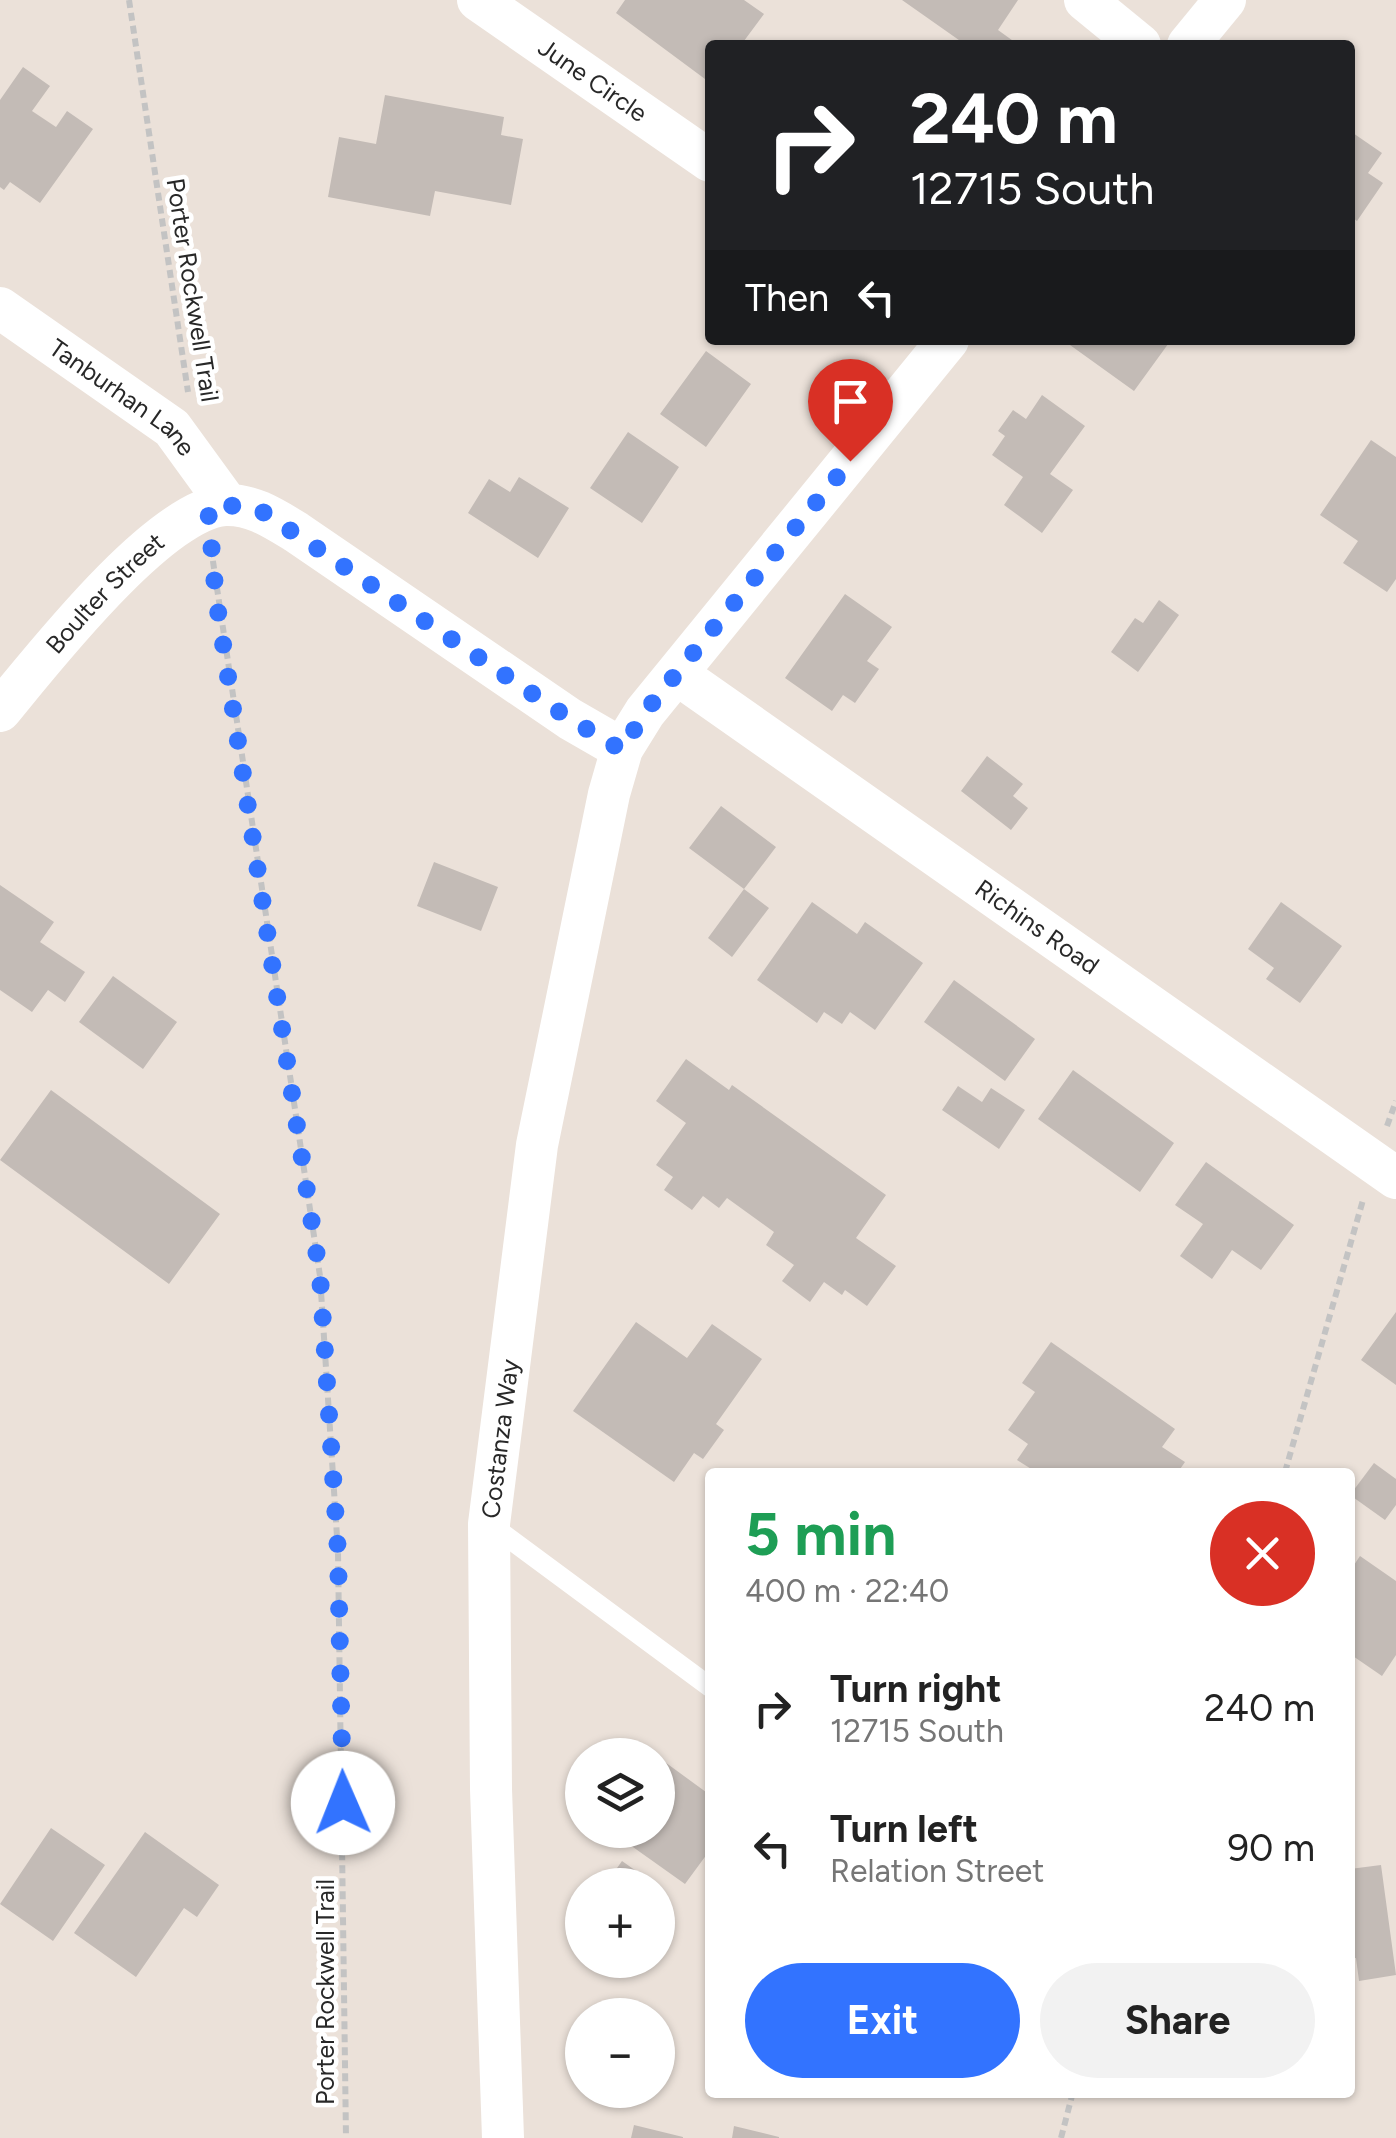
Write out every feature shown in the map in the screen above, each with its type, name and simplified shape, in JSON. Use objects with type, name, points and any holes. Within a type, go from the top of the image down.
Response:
[{"type":"street","name":"June Circle","points":[[478,0],[705,158]]},
{"type":"street","points":[[1084,0],[1134,40]]},
{"type":"street","points":[[1192,40],[1225,0]]},
{"type":"street","name":"Tanburhan Lane","points":[[0,308],[172,428],[218,506]]},
{"type":"street","name":"Costanza Way","points":[[503,2138],[492,1789],[490,1524],[537,1145],[609,794],[622,750],[645,712],[944,345]]},
{"type":"street","points":[[218,506],[260,510],[622,750]]},
{"type":"street","name":"Boulter Street","points":[[0,711],[116,579],[164,533],[218,506]]},
{"type":"street","name":"Richins Road","points":[[678,674],[1390,1174]]},
{"type":"lane","points":[[490,1524],[705,1683]]},
{"type":"path","name":"Porter Rockwell Trail","points":[[129,0],[190,406]]},
{"type":"path","name":"Porter Rockwell Trail","points":[[218,506],[216,598],[320,1276],[338,1552],[346,2138]]},
{"type":"path","points":[[1287,1468],[1390,1174],[1396,1101]]},
{"type":"path","points":[[1060,2138],[1071,2098]]},
{"type":"building","points":[[625,0],[744,0],[764,14],[745,40],[705,40],[705,79],[616,13]]},
{"type":"building","points":[[902,0],[1018,0],[998,30],[1012,40],[959,40]]},
{"type":"building","points":[[23,67],[50,86],[32,111],[56,127],[67,111],[93,129],[40,203],[10,182],[4,190],[0,187],[0,100]]},
{"type":"building","points":[[385,95],[504,117],[501,135],[523,139],[511,205],[435,191],[430,216],[328,197],[339,137],[376,144]]},
{"type":"building","points":[[1355,134],[1382,153],[1368,173],[1383,183],[1357,221]]},
{"type":"building","points":[[1070,345],[1167,345],[1134,391]]},
{"type":"building","points":[[706,351],[751,384],[706,447],[660,414]]},
{"type":"building","points":[[1042,395],[1085,426],[1050,474],[1073,490],[1042,533],[1004,505],[1023,477],[992,455],[1005,436],[998,431],[1013,410],[1026,419]]},
{"type":"building","points":[[628,432],[679,467],[642,523],[590,488]]},
{"type":"building","points":[[1371,440],[1396,457],[1396,579],[1387,592],[1343,563],[1358,541],[1320,515]]},
{"type":"building","points":[[519,477],[569,508],[538,558],[468,513],[489,479],[510,492]]},
{"type":"building","points":[[845,594],[892,627],[867,661],[879,669],[855,703],[843,695],[832,711],[785,678]]},
{"type":"building","points":[[1159,600],[1179,615],[1138,672],[1111,652],[1135,618],[1143,623]]},
{"type":"building","points":[[987,756],[1023,784],[1013,796],[1028,808],[1011,830],[961,791]]},
{"type":"building","points":[[721,806],[776,847],[744,889],[689,848]]},
{"type":"building","points":[[434,862],[498,887],[481,931],[417,906]]},
{"type":"building","points":[[0,885],[54,922],[40,942],[85,972],[65,1002],[48,990],[32,1012],[0,990]]},
{"type":"building","points":[[744,889],[769,908],[732,957],[708,938]]},
{"type":"building","points":[[812,902],[857,934],[865,922],[923,963],[875,1030],[850,1012],[842,1024],[824,1012],[817,1023],[757,980]]},
{"type":"building","points":[[1281,902],[1342,946],[1300,1003],[1266,979],[1274,968],[1248,949]]},
{"type":"building","points":[[113,976],[177,1022],[143,1069],[79,1022]]},
{"type":"building","points":[[954,980],[1035,1039],[1005,1081],[924,1022]]},
{"type":"building","points":[[686,1059],[729,1090],[732,1085],[886,1195],[856,1238],[896,1266],[867,1306],[845,1290],[842,1295],[824,1282],[810,1302],[782,1281],[794,1265],[766,1245],[774,1232],[727,1198],[719,1208],[703,1196],[692,1210],[664,1190],[673,1177],[656,1165],[686,1123],[656,1101]]},
{"type":"building","points":[[1073,1070],[1174,1143],[1140,1192],[1038,1119]]},
{"type":"building","points":[[958,1086],[982,1102],[991,1088],[1025,1110],[999,1149],[942,1110]]},
{"type":"building","points":[[51,1090],[220,1214],[169,1284],[0,1160]]},
{"type":"building","points":[[1206,1162],[1294,1225],[1261,1270],[1232,1250],[1212,1279],[1180,1256],[1203,1224],[1175,1205]]},
{"type":"building","points":[[1396,1312],[1396,1385],[1361,1360]]},
{"type":"building","points":[[636,1322],[687,1358],[712,1324],[762,1359],[716,1424],[724,1430],[703,1459],[694,1453],[674,1482],[573,1411]]},
{"type":"building","points":[[1051,1342],[1175,1429],[1162,1447],[1185,1462],[1181,1468],[1030,1468],[1017,1460],[1028,1444],[1008,1430],[1035,1392],[1022,1383]]},
{"type":"building","points":[[1374,1463],[1396,1479],[1396,1505],[1385,1520],[1355,1499],[1355,1488]]},
{"type":"building","points":[[1360,1556],[1396,1581],[1396,1655],[1382,1676],[1355,1657],[1355,1564]]},
{"type":"building","points":[[675,1769],[705,1791],[705,1857],[685,1884],[675,1877],[675,1868],[662,1868],[634,1848],[675,1848]]},
{"type":"building","points":[[51,1828],[105,1865],[53,1941],[0,1904]]},
{"type":"building","points":[[145,1832],[219,1885],[197,1917],[184,1908],[136,1977],[74,1933]]},
{"type":"building","points":[[1381,1865],[1396,1975],[1359,1981],[1355,1958],[1355,1868]]},
{"type":"building","points":[[634,2125],[683,2137],[683,2138],[631,2138]]},
{"type":"building","points":[[734,2126],[779,2137],[779,2138],[732,2138]]},
{"type":"route","points":[[343,1803],[338,1552],[320,1276],[216,598],[208,508],[228,505],[260,510],[622,750],[645,712],[850,461]]}]
